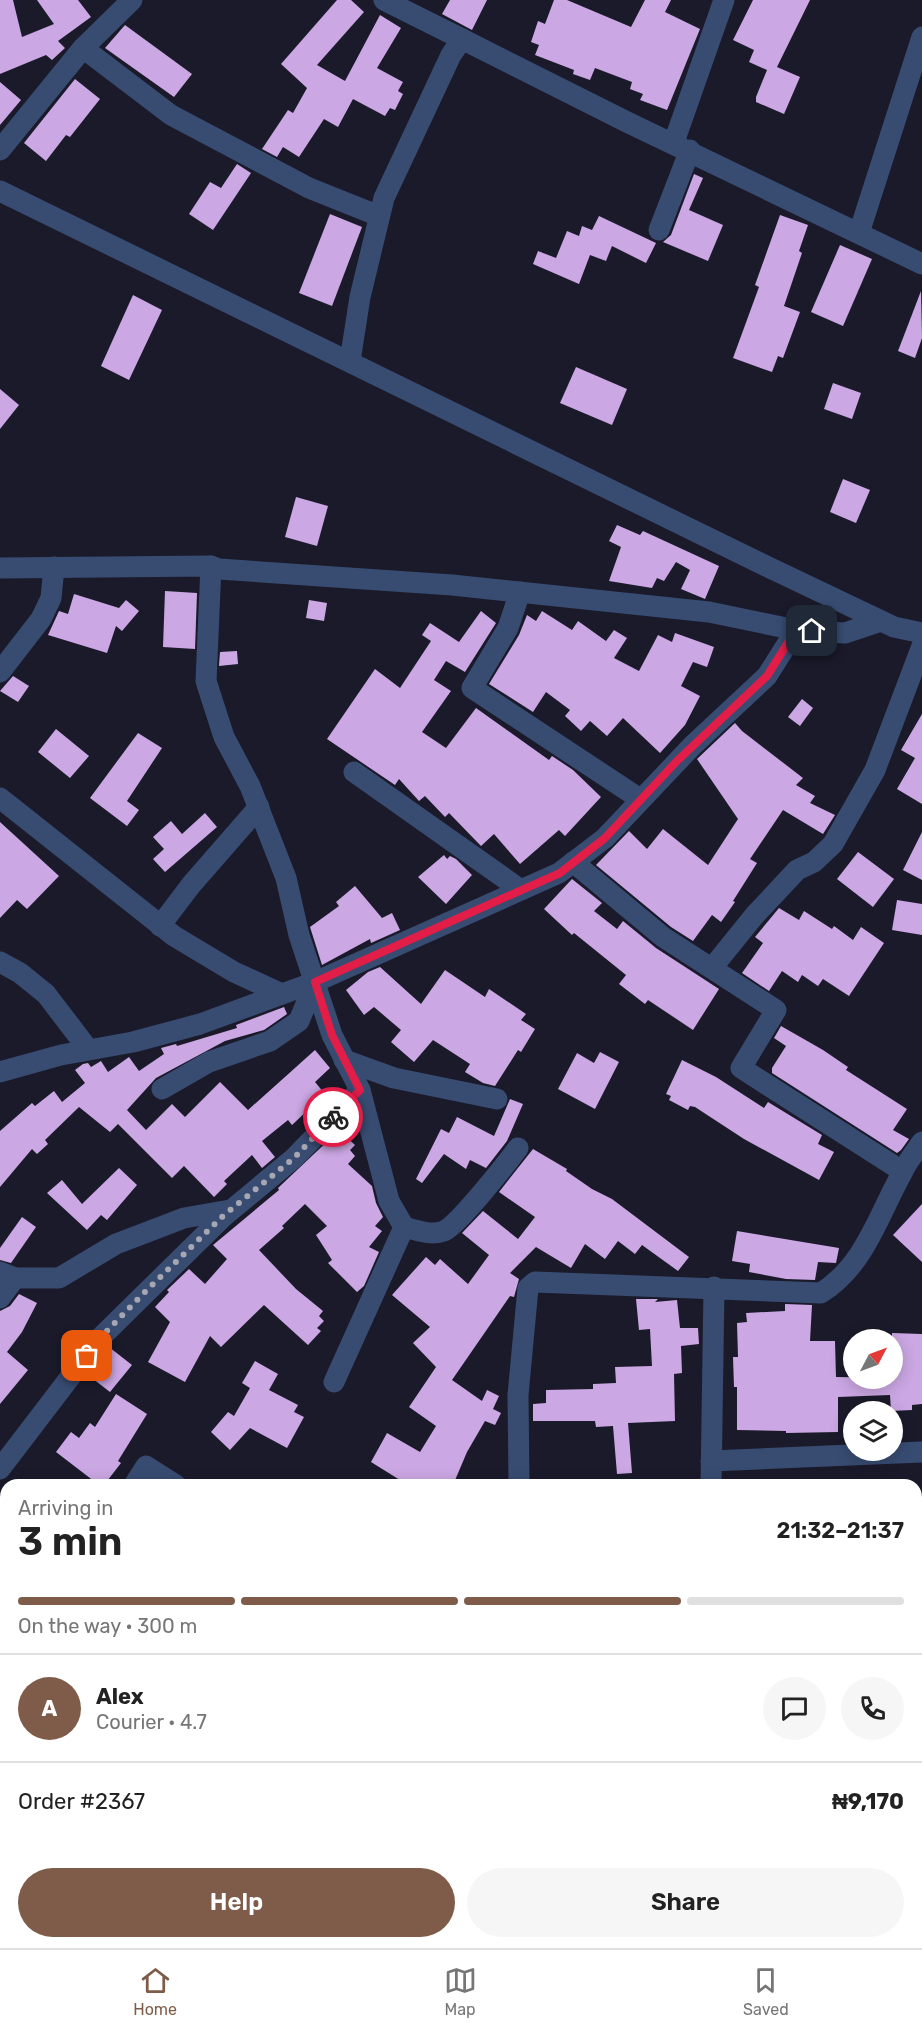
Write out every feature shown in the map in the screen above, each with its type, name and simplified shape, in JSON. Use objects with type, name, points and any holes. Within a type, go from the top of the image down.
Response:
[{"type":"street","points":[[0,150],[83,48],[132,0]]},
{"type":"street","points":[[384,0],[627,122],[682,146],[922,264]]},
{"type":"street","points":[[659,230],[724,0]]},
{"type":"street","points":[[859,233],[922,37]]},
{"type":"street","points":[[350,361],[360,297],[384,198],[451,55],[462,39]]},
{"type":"street","points":[[83,48],[171,115],[309,188],[379,216]]},
{"type":"street","points":[[0,190],[894,627],[922,633]]},
{"type":"street","points":[[0,567],[211,566],[219,569],[520,592],[709,612],[796,630],[845,633],[882,621]]},
{"type":"street","points":[[211,566],[206,681],[224,737],[259,807],[286,878],[299,935],[332,1035],[360,1090],[389,1201],[404,1227],[429,1233],[446,1231],[492,1182],[518,1148]]},
{"type":"street","points":[[0,672],[41,619],[51,598],[54,567]]},
{"type":"street","points":[[520,592],[508,628],[472,688],[640,799]]},
{"type":"street","points":[[0,1072],[88,1049],[133,1042],[200,1024],[315,982],[560,873],[605,838],[640,799],[767,676],[796,630]]},
{"type":"street","points":[[712,968],[753,916],[797,870],[814,862],[833,844],[874,770],[922,645]]},
{"type":"street","points":[[354,772],[521,890]]},
{"type":"street","points":[[0,798],[160,926],[234,972],[282,994]]},
{"type":"street","points":[[160,926],[191,885],[259,807]]},
{"type":"street","points":[[573,862],[663,937],[776,1010],[741,1068],[902,1171]]},
{"type":"street","points":[[0,962],[20,973],[46,994],[88,1049]]},
{"type":"street","points":[[162,1089],[209,1062],[270,1041],[299,1021],[315,982]]},
{"type":"street","points":[[344,1060],[394,1078],[497,1098]]},
{"type":"street","points":[[0,1469],[100,1338],[231,1210],[294,1158],[360,1090]]},
{"type":"street","points":[[519,1479],[518,1395],[528,1288],[535,1282],[714,1287],[821,1293],[834,1285],[864,1251],[902,1171],[922,1142]]},
{"type":"street","points":[[0,1298],[8,1275],[59,1278],[116,1244],[184,1218],[231,1210]]},
{"type":"street","points":[[334,1382],[404,1227]]},
{"type":"street","points":[[711,1479],[714,1287]]},
{"type":"street","points":[[711,1461],[922,1452]]},
{"type":"street","points":[[138,1479],[146,1466],[167,1479]]},
{"type":"building","points":[[0,0],[13,0],[22,37],[54,24],[37,0],[78,0],[91,17],[58,41],[65,48],[52,60],[46,55],[0,74]]},
{"type":"building","points":[[337,0],[351,0],[364,12],[317,65],[345,81],[380,15],[401,28],[377,68],[403,82],[398,91],[403,94],[395,110],[390,108],[385,116],[353,99],[338,127],[324,119],[299,157],[283,147],[277,157],[262,149],[288,110],[293,113],[307,88],[281,64]]},
{"type":"building","points":[[450,0],[487,0],[472,30],[442,14]]},
{"type":"building","points":[[554,0],[567,0],[631,27],[645,0],[671,0],[665,12],[700,29],[667,110],[640,100],[643,94],[630,89],[632,82],[595,68],[590,80],[573,74],[574,70],[535,55],[539,45],[531,42],[538,21],[545,24]]},
{"type":"building","points":[[753,0],[810,0],[777,67],[800,77],[784,114],[756,102],[767,70],[749,62],[754,50],[733,40]]},
{"type":"building","points":[[125,25],[192,74],[174,97],[105,48]]},
{"type":"building","points":[[75,79],[100,99],[70,137],[66,135],[46,161],[24,143]]},
{"type":"building","points":[[0,82],[21,100],[0,125]]},
{"type":"building","points":[[237,164],[251,173],[213,230],[189,214],[210,182],[221,188]]},
{"type":"building","points":[[694,174],[703,178],[689,210],[723,225],[708,261],[663,242],[671,235]]},
{"type":"building","points":[[330,214],[362,227],[332,306],[299,293]]},
{"type":"building","points":[[780,215],[808,225],[799,251],[802,253],[784,306],[800,312],[783,358],[778,356],[772,372],[733,358],[759,287],[755,285]]},
{"type":"building","points":[[599,216],[656,243],[646,263],[612,246],[606,261],[590,255],[579,284],[533,264],[538,251],[556,258],[567,231],[579,236],[582,226],[592,230]]},
{"type":"building","points":[[840,245],[872,259],[843,326],[811,312]]},
{"type":"building","points":[[921,291],[922,338],[915,358],[898,351]]},
{"type":"building","points":[[133,295],[162,310],[129,380],[101,366]]},
{"type":"building","points":[[576,367],[627,389],[612,425],[560,403]]},
{"type":"building","points":[[833,383],[861,393],[852,419],[824,409]]},
{"type":"building","points":[[0,389],[19,405],[0,429]]},
{"type":"building","points":[[843,479],[870,490],[856,523],[830,512]]},
{"type":"building","points":[[296,497],[328,506],[317,546],[285,537]]},
{"type":"building","points":[[617,525],[640,535],[643,531],[719,566],[705,599],[681,589],[690,570],[676,562],[664,581],[657,578],[652,588],[609,581],[621,547],[609,541]]},
{"type":"building","points":[[165,591],[197,593],[195,649],[163,647]]},
{"type":"building","points":[[74,594],[119,608],[126,600],[139,611],[122,631],[116,626],[107,653],[48,635],[59,611],[68,614]]},
{"type":"building","points":[[309,600],[327,603],[324,621],[306,618]]},
{"type":"building","points":[[481,611],[496,623],[465,672],[446,661],[434,680],[451,691],[422,732],[446,748],[476,708],[549,760],[552,756],[573,770],[601,797],[565,836],[559,830],[520,864],[494,834],[481,846],[449,813],[445,817],[425,796],[419,801],[399,779],[395,785],[327,739],[375,669],[400,688],[431,641],[422,635],[430,623],[459,642]]},
{"type":"building","points":[[542,611],[572,630],[578,621],[606,641],[614,630],[627,638],[614,658],[639,671],[658,635],[672,642],[675,633],[714,647],[707,667],[693,662],[681,686],[700,696],[685,725],[660,753],[623,718],[607,736],[590,721],[581,731],[565,716],[570,710],[546,692],[533,712],[489,684],[519,635],[527,615],[536,621]]},
{"type":"building","points":[[237,651],[238,664],[219,666],[220,652]]},
{"type":"building","points":[[13,676],[29,686],[18,702],[0,691]]},
{"type":"building","points":[[802,699],[813,708],[800,726],[788,717]]},
{"type":"building","points":[[922,714],[922,804],[897,789],[915,758],[901,750]]},
{"type":"building","points":[[735,723],[742,731],[803,778],[796,785],[815,796],[810,803],[835,815],[823,834],[783,810],[750,859],[757,863],[733,901],[735,902],[721,922],[712,915],[693,941],[671,927],[596,865],[629,831],[647,849],[663,829],[708,865],[738,819],[697,759]]},
{"type":"building","points":[[56,729],[89,756],[70,778],[38,752]]},
{"type":"building","points":[[138,733],[162,748],[127,801],[139,810],[127,826],[90,798]]},
{"type":"building","points":[[205,813],[217,827],[165,872],[153,859],[164,849],[153,837],[171,821],[182,834]]},
{"type":"building","points":[[0,822],[59,876],[27,909],[17,900],[0,918]]},
{"type":"building","points":[[922,832],[922,880],[903,870]]},
{"type":"building","points":[[858,852],[894,879],[873,907],[837,879]]},
{"type":"building","points":[[444,855],[447,859],[450,856],[456,859],[472,875],[446,904],[418,877]]},
{"type":"building","points":[[572,879],[602,903],[594,911],[617,929],[623,921],[656,948],[719,989],[693,1030],[648,1000],[645,1004],[619,984],[626,975],[574,933],[572,935],[544,909]]},
{"type":"building","points":[[355,886],[382,918],[392,913],[400,930],[371,943],[370,939],[322,965],[310,927],[339,906],[336,902]]},
{"type":"building","points":[[897,900],[922,904],[922,935],[892,930]]},
{"type":"building","points":[[779,908],[799,920],[804,911],[832,929],[834,926],[853,940],[861,927],[884,943],[849,996],[823,979],[818,986],[802,975],[798,982],[782,971],[769,991],[742,973],[763,943],[755,937]]},
{"type":"building","points":[[380,967],[421,1004],[445,970],[485,997],[489,989],[526,1014],[521,1020],[535,1029],[521,1052],[518,1050],[495,1086],[483,1083],[465,1072],[470,1064],[433,1040],[414,1062],[391,1042],[401,1030],[374,1007],[364,1015],[346,990],[368,972]]},
{"type":"building","points":[[284,1007],[287,1014],[264,1030],[225,1041],[156,1078],[127,1110],[146,1130],[172,1104],[185,1117],[220,1082],[248,1110],[315,1050],[330,1068],[315,1082],[325,1094],[292,1125],[288,1120],[262,1141],[275,1157],[262,1168],[252,1155],[224,1181],[227,1184],[214,1197],[184,1166],[172,1178],[118,1124],[110,1132],[79,1107],[45,1140],[48,1144],[37,1154],[32,1149],[0,1187],[0,1131],[32,1103],[35,1106],[54,1091],[62,1102],[85,1083],[75,1070],[83,1064],[88,1063],[91,1067],[101,1061],[108,1072],[129,1057],[139,1071],[164,1054],[161,1048],[176,1044],[177,1046],[237,1028],[236,1025]]},
{"type":"building","points":[[781,1026],[823,1050],[848,1067],[846,1070],[907,1109],[893,1130],[909,1139],[901,1150],[897,1153],[772,1073],[772,1068],[786,1046],[774,1038]]},
{"type":"building","points":[[600,1052],[619,1062],[595,1109],[558,1089],[577,1053],[594,1063]]},
{"type":"building","points":[[682,1060],[716,1077],[764,1108],[768,1102],[822,1135],[818,1144],[834,1152],[819,1180],[744,1139],[695,1107],[690,1106],[688,1110],[669,1100],[671,1096],[666,1094]]},
{"type":"building","points":[[510,1099],[523,1104],[507,1141],[486,1168],[470,1160],[466,1169],[444,1154],[422,1183],[416,1179],[441,1129],[449,1133],[457,1117],[494,1136]]},
{"type":"building","points":[[343,1134],[355,1145],[350,1150],[355,1156],[348,1164],[372,1186],[376,1203],[383,1217],[375,1226],[382,1231],[369,1247],[379,1252],[364,1286],[357,1292],[328,1263],[332,1260],[316,1235],[327,1226],[305,1204],[282,1226],[284,1228],[259,1250],[296,1289],[323,1311],[319,1316],[324,1321],[317,1328],[321,1331],[308,1345],[264,1305],[221,1347],[210,1336],[185,1382],[148,1362],[170,1322],[155,1307],[169,1292],[167,1290],[189,1269],[205,1284],[227,1259],[213,1245],[279,1190],[278,1188],[333,1136],[337,1140]]},
{"type":"building","points":[[533,1149],[567,1169],[566,1171],[592,1189],[612,1199],[689,1257],[678,1271],[642,1245],[635,1254],[618,1241],[605,1259],[585,1244],[571,1268],[536,1247],[510,1273],[519,1279],[514,1297],[510,1296],[452,1380],[482,1401],[487,1390],[499,1396],[493,1409],[501,1413],[495,1425],[485,1421],[467,1452],[456,1479],[398,1479],[371,1462],[387,1433],[420,1452],[436,1426],[409,1407],[436,1367],[413,1343],[430,1327],[392,1295],[426,1257],[435,1265],[440,1259],[468,1284],[489,1255],[462,1233],[483,1211],[518,1239],[535,1217],[499,1192]]},
{"type":"building","points":[[119,1168],[137,1185],[107,1220],[101,1215],[87,1230],[47,1193],[62,1180],[82,1204]]},
{"type":"building","points":[[922,1204],[922,1262],[893,1235]]},
{"type":"building","points":[[22,1217],[36,1227],[11,1263],[0,1260],[0,1248]]},
{"type":"building","points":[[737,1231],[839,1248],[836,1263],[818,1262],[815,1280],[786,1279],[749,1272],[750,1264],[732,1261]]},
{"type":"building","points":[[19,1294],[37,1303],[22,1332],[7,1352],[28,1370],[0,1404],[0,1311],[10,1306]]},
{"type":"building","points":[[636,1299],[658,1299],[655,1302],[677,1300],[680,1328],[698,1328],[699,1344],[681,1346],[682,1373],[674,1374],[675,1421],[628,1423],[632,1473],[617,1474],[613,1426],[596,1427],[595,1421],[533,1421],[533,1404],[546,1403],[546,1390],[593,1389],[593,1384],[616,1383],[615,1367],[652,1366],[650,1329],[639,1330]]},
{"type":"building","points":[[785,1304],[812,1305],[810,1341],[835,1341],[836,1377],[843,1377],[843,1389],[903,1389],[903,1333],[922,1334],[922,1404],[912,1405],[912,1410],[903,1410],[903,1401],[890,1401],[890,1395],[838,1397],[838,1432],[786,1433],[786,1431],[737,1430],[737,1387],[734,1387],[733,1357],[738,1357],[737,1323],[747,1322],[746,1313],[785,1311]]},
{"type":"building","points":[[109,1347],[132,1365],[110,1392],[88,1375]]},
{"type":"building","points":[[255,1361],[278,1374],[269,1390],[298,1405],[294,1412],[304,1417],[287,1448],[250,1428],[230,1450],[211,1432],[228,1412],[234,1416],[250,1388],[242,1383]]},
{"type":"building","points":[[116,1394],[147,1414],[118,1461],[121,1463],[109,1479],[91,1479],[56,1452],[71,1432],[79,1438],[90,1423],[95,1427]]},
{"type":"way so far","points":[[87,1356],[100,1338],[223,1216],[294,1158],[333,1117]]},
{"type":"route","points":[[333,1117],[360,1090],[332,1035],[315,982],[560,873],[605,838],[645,793],[767,676],[796,630],[812,631]]}]
